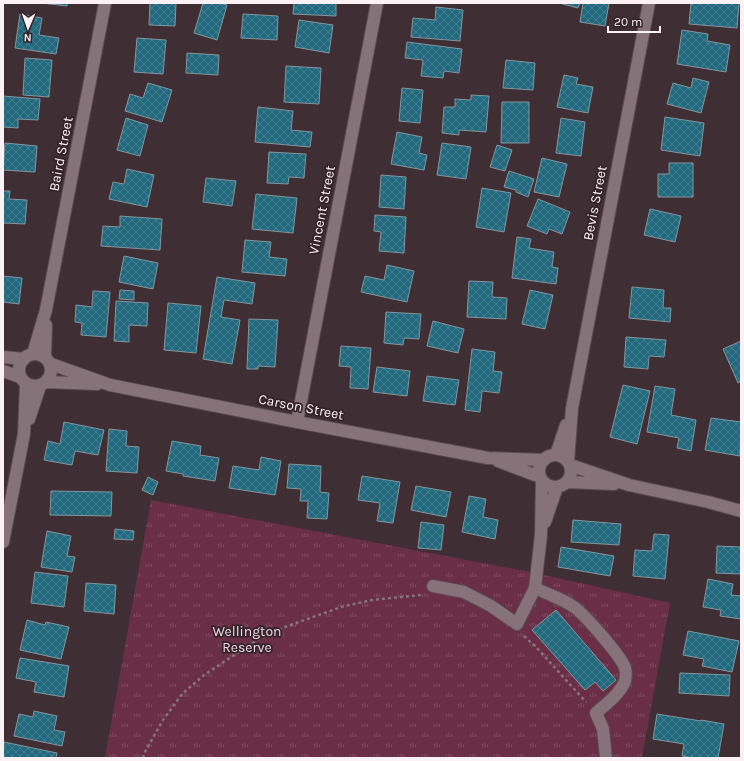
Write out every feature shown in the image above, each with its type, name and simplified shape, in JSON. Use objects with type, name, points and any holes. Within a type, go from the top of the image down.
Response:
[{"type":"street","name":"Baird Street","points":[[28,356],[46,310],[105,3]]},
{"type":"street","name":"Vincent Street","points":[[297,422],[377,3]]},
{"type":"street","name":"Bevis Street","points":[[569,463],[572,408],[649,3]]},
{"type":"street","name":"Baird Street","points":[[46,310],[48,361]]},
{"type":"street","points":[[3,358],[41,355],[48,361],[51,374],[43,384],[24,434],[3,542]]},
{"type":"street","points":[[24,434],[23,380],[19,367],[28,356]]},
{"type":"street","name":"Carson Street","points":[[48,361],[110,385],[488,458],[541,479]]},
{"type":"street","points":[[3,371],[23,380],[31,386],[43,384]]},
{"type":"street","name":"Carson Street","points":[[43,384],[110,385]]},
{"type":"street","name":"Bevis Street","points":[[550,457],[572,408]]},
{"type":"street","points":[[433,586],[464,592],[491,606],[517,624],[535,588],[542,535],[540,468],[550,457],[560,456],[569,463],[629,485],[695,499],[741,511]]},
{"type":"street","name":"Carson Street","points":[[488,458],[550,457]]},
{"type":"street","points":[[542,535],[562,484],[571,474],[569,463]]},
{"type":"street","points":[[541,479],[551,487],[562,484],[629,485]]},
{"type":"street","points":[[535,588],[573,606],[582,613],[619,656],[626,670],[625,681],[620,689],[613,698],[596,713],[603,729],[606,758]]},
{"type":"path","points":[[143,758],[144,752],[163,720],[182,694],[204,675],[257,640],[285,627],[341,607],[372,600],[423,594]]},
{"type":"path","points":[[524,636],[536,647],[596,713]]},
{"type":"green space","name":"Wellington Reserve","points":[[151,500],[535,573],[670,603],[642,758],[105,758]]},
{"type":"building","points":[[41,3],[67,3],[67,6]]},
{"type":"building","points":[[150,3],[176,3],[175,26],[149,25]]},
{"type":"building","points":[[203,3],[219,3],[227,5],[217,40],[194,33]]},
{"type":"building","points":[[294,3],[336,3],[336,16],[293,14]]},
{"type":"building","points":[[559,3],[580,3],[578,8]]},
{"type":"building","points":[[583,3],[609,3],[605,26],[580,22]]},
{"type":"building","points":[[691,3],[739,3],[737,28],[689,24]]},
{"type":"building","points":[[436,7],[463,10],[460,41],[411,37],[413,18],[435,20]]},
{"type":"building","points":[[20,14],[42,18],[39,35],[59,38],[56,54],[15,48]]},
{"type":"building","points":[[243,14],[278,16],[277,40],[241,38]]},
{"type":"building","points":[[299,20],[333,25],[329,53],[295,47]]},
{"type":"building","points":[[682,30],[708,34],[707,41],[730,45],[726,72],[677,64]]},
{"type":"building","points":[[137,38],[166,40],[163,74],[134,72]]},
{"type":"building","points":[[407,42],[462,49],[459,73],[444,71],[443,78],[421,76],[423,60],[405,58]]},
{"type":"building","points":[[187,53],[219,55],[218,75],[186,73]]},
{"type":"building","points":[[25,58],[52,60],[49,97],[23,95]]},
{"type":"building","points":[[506,60],[535,63],[533,90],[503,88]]},
{"type":"building","points":[[286,66],[321,68],[319,104],[284,102]]},
{"type":"building","points":[[564,75],[578,78],[576,84],[593,87],[588,113],[557,107]]},
{"type":"building","points":[[693,78],[709,82],[701,113],[667,104],[673,83],[691,88]]},
{"type":"building","points":[[148,83],[172,90],[162,122],[125,111],[130,94],[143,98]]},
{"type":"building","points":[[402,88],[423,90],[420,123],[399,121]]},
{"type":"building","points":[[471,95],[489,96],[486,132],[459,130],[459,135],[442,133],[444,107],[455,107],[455,99],[471,100]]},
{"type":"building","points":[[3,96],[40,99],[38,120],[18,119],[18,128],[3,127]]},
{"type":"building","points":[[502,102],[529,102],[529,143],[501,143]]},
{"type":"building","points":[[258,107],[293,111],[291,130],[312,132],[310,147],[255,142]]},
{"type":"building","points":[[665,117],[704,123],[700,156],[661,150]]},
{"type":"building","points":[[126,118],[148,125],[140,156],[117,150]]},
{"type":"building","points":[[561,118],[585,122],[581,156],[556,153]]},
{"type":"building","points":[[397,132],[422,137],[419,153],[427,155],[424,170],[391,164]]},
{"type":"building","points":[[5,143],[37,146],[35,172],[3,170]]},
{"type":"building","points":[[442,143],[471,147],[466,179],[437,175]]},
{"type":"building","points":[[497,145],[512,150],[505,171],[490,167]]},
{"type":"building","points":[[269,152],[306,154],[304,178],[289,177],[288,184],[267,183]]},
{"type":"building","points":[[542,158],[567,164],[559,197],[534,192]]},
{"type":"building","points":[[669,163],[693,163],[693,197],[658,197],[658,174],[669,174]]},
{"type":"building","points":[[127,169],[154,175],[147,207],[109,199],[113,182],[124,184]]},
{"type":"building","points":[[509,171],[534,179],[528,197],[516,192],[516,190],[504,187]]},
{"type":"building","points":[[381,175],[406,177],[404,209],[379,207]]},
{"type":"building","points":[[206,178],[236,181],[232,206],[203,202]]},
{"type":"building","points":[[482,188],[511,193],[504,232],[476,227]]},
{"type":"building","points":[[3,191],[10,191],[9,199],[27,200],[25,224],[3,223]]},
{"type":"building","points":[[256,194],[297,198],[293,233],[252,229]]},
{"type":"building","points":[[538,199],[570,212],[562,234],[549,229],[547,234],[527,226]]},
{"type":"building","points":[[650,209],[681,216],[675,242],[644,235]]},
{"type":"building","points":[[375,215],[406,217],[404,253],[379,251],[381,232],[374,231]]},
{"type":"building","points":[[120,216],[162,219],[160,250],[101,246],[103,226],[120,227]]},
{"type":"building","points":[[517,237],[531,239],[529,248],[554,252],[552,267],[558,268],[556,284],[512,278]]},
{"type":"building","points":[[245,240],[271,242],[269,257],[287,259],[285,276],[242,272]]},
{"type":"building","points":[[124,256],[158,263],[153,289],[119,282]]},
{"type":"building","points":[[387,265],[414,271],[407,302],[361,292],[365,276],[384,280]]},
{"type":"building","points":[[3,276],[22,278],[19,304],[3,302]]},
{"type":"building","points":[[217,277],[255,283],[252,304],[224,300],[221,317],[240,320],[232,364],[203,359]]},
{"type":"building","points":[[469,281],[493,282],[492,297],[507,298],[506,319],[467,317]]},
{"type":"building","points":[[632,287],[664,290],[663,308],[671,308],[670,322],[629,318]]},
{"type":"building","points":[[120,290],[134,291],[134,300],[119,299]]},
{"type":"building","points":[[530,290],[553,295],[545,329],[522,324]]},
{"type":"building","points":[[93,291],[110,292],[106,337],[81,335],[82,323],[75,322],[76,305],[92,307]]},
{"type":"building","points":[[116,301],[148,303],[147,326],[129,325],[129,342],[114,341]]},
{"type":"building","points":[[168,303],[201,306],[196,353],[164,350]]},
{"type":"building","points":[[386,312],[421,314],[419,339],[404,338],[403,345],[384,343]]},
{"type":"building","points":[[249,319],[278,320],[275,367],[258,366],[258,369],[247,369]]},
{"type":"building","points":[[433,321],[464,329],[458,353],[427,346]]},
{"type":"building","points":[[626,337],[666,340],[664,357],[649,356],[648,369],[624,367]]},
{"type":"building","points":[[741,341],[741,381],[738,383],[723,349]]},
{"type":"building","points":[[341,346],[371,348],[368,389],[350,388],[351,367],[339,366]]},
{"type":"building","points":[[472,349],[495,352],[493,371],[502,372],[499,393],[482,391],[480,412],[465,410]]},
{"type":"building","points":[[377,367],[410,371],[407,396],[373,392]]},
{"type":"building","points":[[427,376],[459,380],[455,405],[423,401]]},
{"type":"building","points":[[623,385],[650,391],[637,444],[610,437]]},
{"type":"building","points":[[655,386],[675,389],[671,415],[696,420],[691,451],[677,448],[679,438],[647,432]]},
{"type":"building","points":[[711,418],[741,422],[740,456],[705,450]]},
{"type":"building","points":[[64,422],[104,430],[98,455],[75,451],[72,465],[44,460],[48,441],[60,444]]},
{"type":"building","points":[[109,429],[127,431],[126,446],[139,447],[137,473],[106,471]]},
{"type":"building","points":[[172,441],[201,446],[200,455],[219,458],[215,481],[183,476],[183,474],[166,471]]},
{"type":"building","points":[[261,457],[281,461],[275,495],[229,488],[233,466],[259,470]]},
{"type":"building","points":[[289,464],[321,466],[320,492],[329,493],[327,519],[307,518],[308,501],[300,501],[301,489],[287,488]]},
{"type":"building","points":[[362,476],[400,482],[393,523],[377,521],[380,503],[358,500]]},
{"type":"building","points":[[148,477],[158,482],[153,495],[142,490]]},
{"type":"building","points":[[416,486],[451,492],[446,517],[411,510]]},
{"type":"building","points":[[51,491],[112,492],[111,516],[50,515]]},
{"type":"building","points":[[469,496],[486,499],[483,517],[498,520],[495,539],[462,532]]},
{"type":"building","points":[[573,520],[621,524],[619,545],[571,542]]},
{"type":"building","points":[[421,522],[444,525],[441,550],[418,548]]},
{"type":"building","points":[[115,529],[134,531],[133,540],[114,539]]},
{"type":"building","points":[[47,531],[71,536],[67,556],[75,557],[72,572],[41,567]]},
{"type":"building","points":[[654,534],[669,535],[665,579],[633,576],[635,550],[652,551]]},
{"type":"building","points":[[717,546],[741,547],[741,574],[716,573]]},
{"type":"building","points":[[561,547],[614,556],[610,576],[558,567]]},
{"type":"building","points":[[35,572],[68,576],[64,607],[31,603]]},
{"type":"building","points":[[708,579],[733,584],[731,595],[741,596],[741,619],[720,616],[721,610],[703,607]]},
{"type":"building","points":[[86,583],[116,585],[114,614],[84,611]]},
{"type":"building","points":[[556,610],[616,680],[603,691],[595,682],[585,690],[532,630]]},
{"type":"building","points":[[27,620],[45,625],[46,622],[69,627],[61,659],[20,650]]},
{"type":"building","points":[[688,631],[739,641],[732,672],[702,666],[704,659],[683,655]]},
{"type":"building","points":[[20,658],[69,666],[64,697],[34,692],[36,682],[16,678]]},
{"type":"building","points":[[680,673],[730,675],[729,696],[679,693]]},
{"type":"building","points":[[34,711],[57,716],[54,730],[65,732],[62,746],[14,736],[19,714],[33,717]]},
{"type":"building","points":[[657,714],[724,724],[718,758],[694,758],[682,756],[684,744],[653,739]]},
{"type":"building","points":[[4,742],[57,753],[56,758],[3,758]]}]
